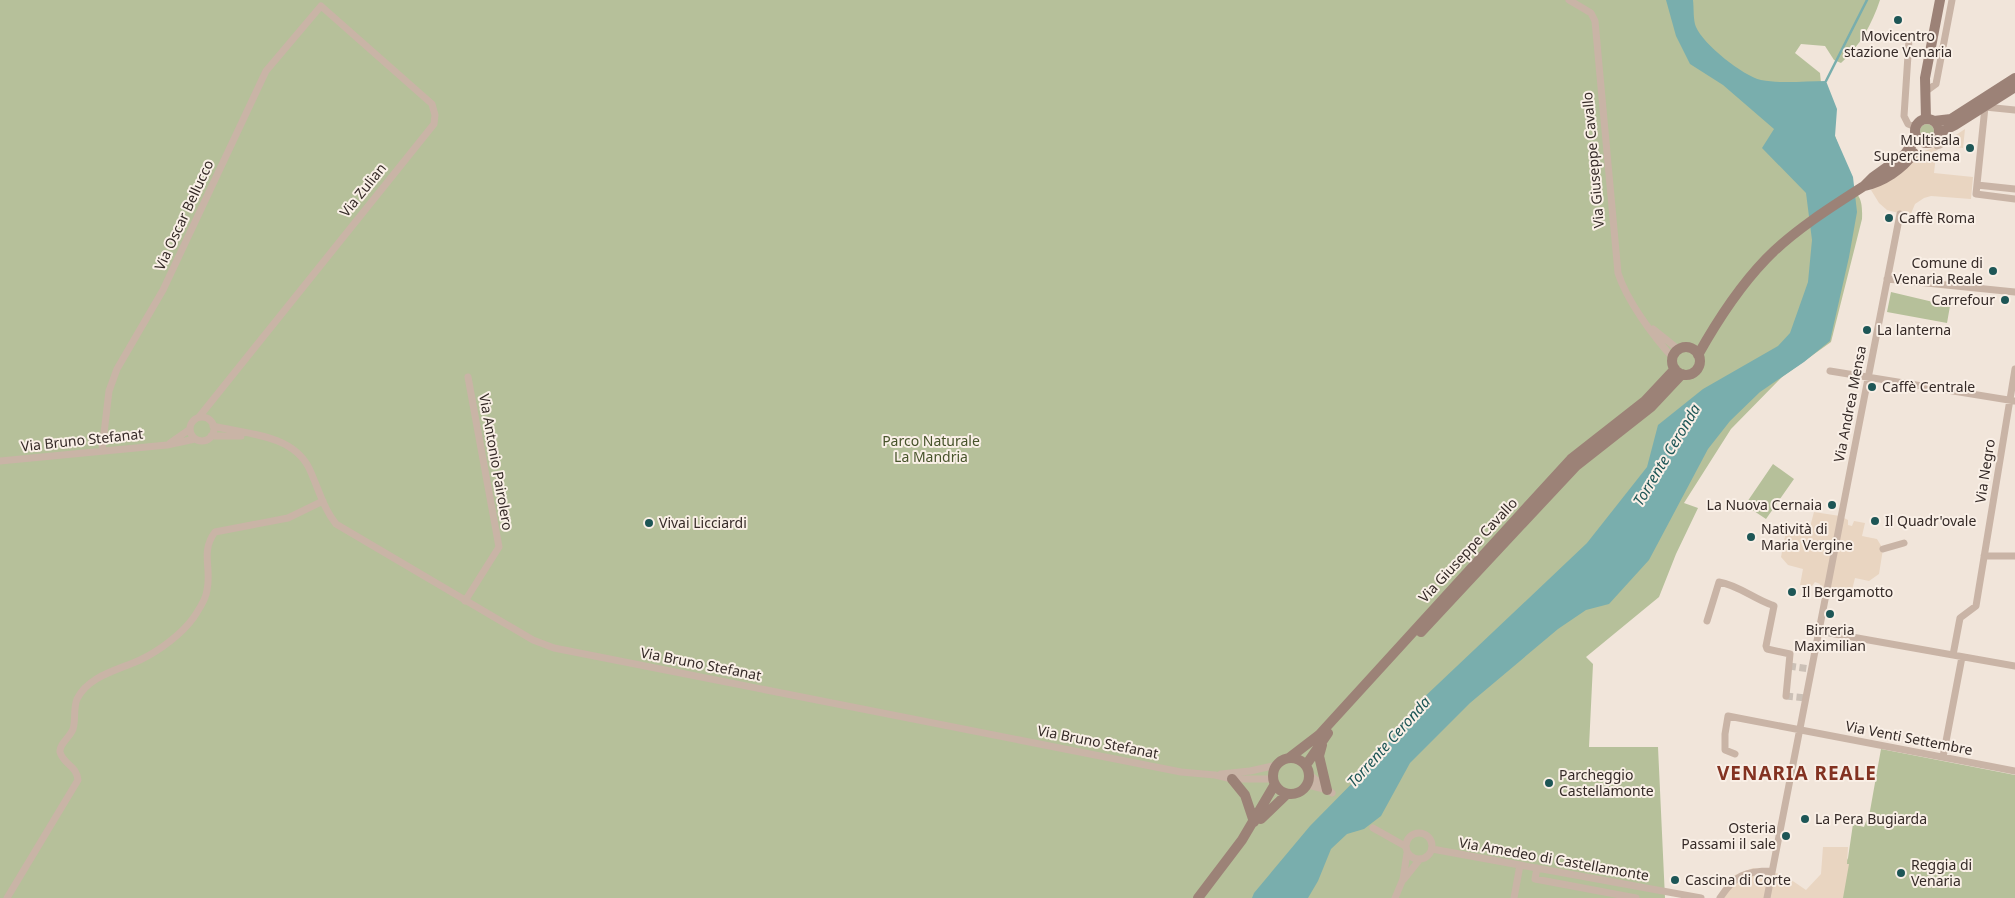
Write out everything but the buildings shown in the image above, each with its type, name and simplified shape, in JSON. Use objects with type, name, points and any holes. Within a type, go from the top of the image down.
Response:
[{"type":"street","name":"Via Giuseppe Cavallo","points":[[1569,0],[1591,13],[1596,21],[1620,282],[1646,322],[1675,354]]},
{"type":"street","points":[[1940,0],[1925,78],[1918,98],[1922,128],[1933,141],[1939,133],[1985,107],[2015,87]]},
{"type":"street","points":[[1926,92],[1936,84],[1952,0]]},
{"type":"street","name":"Via Zulian","points":[[199,417],[434,124],[435,116],[432,104],[321,6]]},
{"type":"street","name":"Via Oscar Bellucco","points":[[102,450],[108,391],[117,369],[163,290],[266,71],[321,6]]},
{"type":"street","points":[[1908,40],[1904,116],[1908,124],[1922,128],[1938,126],[1939,133]]},
{"type":"street","points":[[1695,352],[1699,364],[1695,372],[1679,372],[1675,354],[1695,352],[1766,259],[1799,231],[1862,188],[1873,177],[1905,154],[1922,128],[1926,92],[1925,78]]},
{"type":"street","points":[[1922,128],[1951,119],[2015,78]]},
{"type":"street","points":[[1985,107],[2015,110]]},
{"type":"street","points":[[1985,107],[1975,188],[1976,194],[2015,199]]},
{"type":"street","points":[[1975,188],[2015,188]]},
{"type":"street","name":"Via Andrea Mensa","points":[[1799,730],[1900,214]]},
{"type":"street","points":[[1887,279],[2015,292]]},
{"type":"street","name":"Via Negro","points":[[1953,655],[1960,618],[1976,606],[2012,401],[2015,369]]},
{"type":"street","points":[[1830,371],[2012,401]]},
{"type":"street","name":"Via Giuseppe Cavallo","points":[[1308,775],[1323,739],[1576,466],[1651,407],[1679,372]]},
{"type":"street","name":"Via Giuseppe Cavallo","points":[[1289,758],[1319,735],[1571,459],[1679,372]]},
{"type":"street","name":"Via Antonio Pairolero","points":[[466,601],[499,548],[468,377]]},
{"type":"street","points":[[190,428],[195,439],[201,441],[211,436],[212,423],[208,405]]},
{"type":"street","points":[[167,445],[190,428],[191,424],[199,417],[212,423]]},
{"type":"street","name":"Via Bruno Stefanat","points":[[212,423],[281,441],[296,451],[308,467],[323,501],[336,524],[533,640],[554,648],[1181,772],[1215,775],[1232,779],[1274,782]]},
{"type":"street","name":"Via Bruno Stefanat","points":[[211,436],[256,436]]},
{"type":"street","name":"Via Bruno Stefanat","points":[[0,461],[167,445],[195,439]]},
{"type":"street","points":[[7,898],[78,780],[75,768],[60,753],[60,748],[72,733],[77,700],[85,687],[93,680],[142,659],[171,640],[192,620],[207,591],[209,575],[206,552],[208,541],[215,532],[288,518],[323,501]]},
{"type":"street","points":[[1883,549],[1904,543]]},
{"type":"street","points":[[1984,556],[2011,556]]},
{"type":"street","points":[[1707,621],[1719,582],[1736,587],[1755,599],[1772,604],[1774,606],[1766,646],[1767,649],[1790,654],[1786,696]]},
{"type":"street","points":[[1835,634],[2015,666]]},
{"type":"street","points":[[1943,757],[1962,657]]},
{"type":"street","name":"Via Venti Settembre","points":[[1735,754],[1725,750],[1724,734],[1728,716],[2015,771]]},
{"type":"street","points":[[1767,898],[1799,730]]},
{"type":"street","points":[[1323,739],[1319,756],[1322,778],[1330,792]]},
{"type":"street","points":[[1198,898],[1254,822],[1274,782],[1277,764],[1289,758],[1299,759],[1308,775],[1330,792]]},
{"type":"street","name":"Via Bruno Stefanat","points":[[1215,775],[1250,771],[1277,764]]},
{"type":"street","points":[[1242,840],[1286,794],[1299,793],[1308,775]]},
{"type":"street","points":[[1232,779],[1245,795],[1254,822]]},
{"type":"street","points":[[1274,782],[1286,794]]},
{"type":"street","points":[[1373,828],[1407,846],[1413,858],[1420,860]]},
{"type":"street","points":[[1395,898],[1403,879],[1407,846],[1416,833],[1424,834],[1431,842],[1432,849],[1403,879]]},
{"type":"street","name":"Via Amedeo di Castellamonte","points":[[1432,849],[1697,897]]},
{"type":"street","points":[[1514,898],[1520,865]]},
{"type":"street","points":[[1537,868],[1535,879],[1636,898]]},
{"type":"street","points":[[1720,898],[1729,884],[1749,871],[1772,871]]},
{"type":"green space","name":"Parco Naturale La Mandria","points":[[0,0],[1880,0],[1865,34],[1841,63],[1834,60],[1825,46],[1801,44],[1795,53],[1820,73],[1824,100],[1832,127],[1862,206],[1862,219],[1831,342],[1782,377],[1731,429],[1684,503],[1698,508],[1676,554],[1659,597],[1586,657],[1593,664],[1589,747],[1658,747],[1665,898],[0,898]]},
{"type":"green space","points":[[1927,124],[1932,126],[1934,131],[1932,136],[1927,138],[1922,136],[1920,131],[1922,126]]},
{"type":"green space","points":[[1891,292],[1950,306],[1947,323],[1887,312]]},
{"type":"green space","points":[[1773,464],[1794,479],[1766,519],[1745,505]]},
{"type":"green space","points":[[1881,749],[2015,775],[2015,898],[1827,898],[1848,858],[1853,824],[1864,827],[1870,811]]},
{"type":"shaded area","points":[[1965,129],[1963,148],[1940,145],[1959,133]]},
{"type":"shaded area","points":[[1937,146],[1934,173],[1973,177],[1971,199],[1931,196],[1915,204],[1910,216],[1887,210],[1879,203],[1871,190],[1913,161],[1920,153]]},
{"type":"shaded area","points":[[1814,512],[1840,516],[1848,520],[1848,525],[1852,526],[1854,521],[1865,523],[1862,536],[1877,539],[1883,549],[1879,574],[1869,581],[1855,578],[1851,594],[1819,588],[1820,584],[1815,582],[1812,586],[1800,585],[1803,569],[1788,565],[1781,557],[1786,531],[1795,524],[1810,527]]},
{"type":"shaded area","points":[[1823,847],[1848,847],[1847,864],[1849,864],[1843,898],[1719,898],[1727,881],[1735,875],[1753,868],[1784,875],[1806,890],[1821,874]]},
{"type":"water","name":"Torrente Ceronda","points":[[1666,0],[1693,0],[1695,24],[1700,34],[1724,58],[1753,77],[1777,82],[1826,81],[1837,109],[1835,136],[1853,177],[1857,212],[1830,341],[1804,362],[1760,392],[1730,421],[1708,449],[1649,560],[1609,604],[1586,610],[1558,629],[1470,703],[1410,763],[1381,816],[1364,829],[1347,834],[1331,849],[1318,881],[1308,898],[1252,898],[1254,893],[1310,826],[1374,761],[1419,702],[1587,543],[1647,467],[1658,425],[1703,389],[1778,346],[1790,333],[1808,282],[1812,240],[1806,193],[1762,148],[1774,129],[1723,85],[1690,64],[1676,36]]},
{"type":"waterway","points":[[1826,81],[1867,0]]},
{"type":"tunnel","points":[[1818,631],[1835,634]]},
{"type":"tunnel","points":[[1789,666],[1810,669]]},
{"type":"tunnel","points":[[1786,696],[1805,698]]},
{"type":"place","name":"Movicentro stazione Venaria","points":[[1898,20]]},
{"type":"place","name":"Multisala Supercinema","points":[[1970,148]]},
{"type":"place","name":"Caffè Roma","points":[[1889,218]]},
{"type":"place","name":"Comune di Venaria Reale","points":[[1993,271]]},
{"type":"place","name":"Carrefour","points":[[2005,300]]},
{"type":"place","name":"La lanterna","points":[[1867,330]]},
{"type":"place","name":"Caffè Centrale","points":[[1872,387]]},
{"type":"place","name":"La Nuova Cernaia","points":[[1832,505]]},
{"type":"place","name":"Il Quadr'ovale","points":[[1875,521]]},
{"type":"place","name":"Vivai Licciardi","points":[[649,523]]},
{"type":"place","name":"Natività di Maria Vergine","points":[[1751,537]]},
{"type":"place","name":"Il Bergamotto","points":[[1792,592]]},
{"type":"place","name":"Birreria Maximilian","points":[[1830,614]]},
{"type":"place","name":"Parcheggio Castellamonte","points":[[1549,783]]},
{"type":"place","name":"La Pera Bugiarda","points":[[1805,819]]},
{"type":"place","name":"Osteria Passami il sale","points":[[1786,836]]},
{"type":"place","name":"Reggia di Venaria","points":[[1901,873]]},
{"type":"place","name":"Cascina di Corte","points":[[1675,880]]},
{"type":"district","name":"VENARIA REALE","points":[[1797,773]]}]
